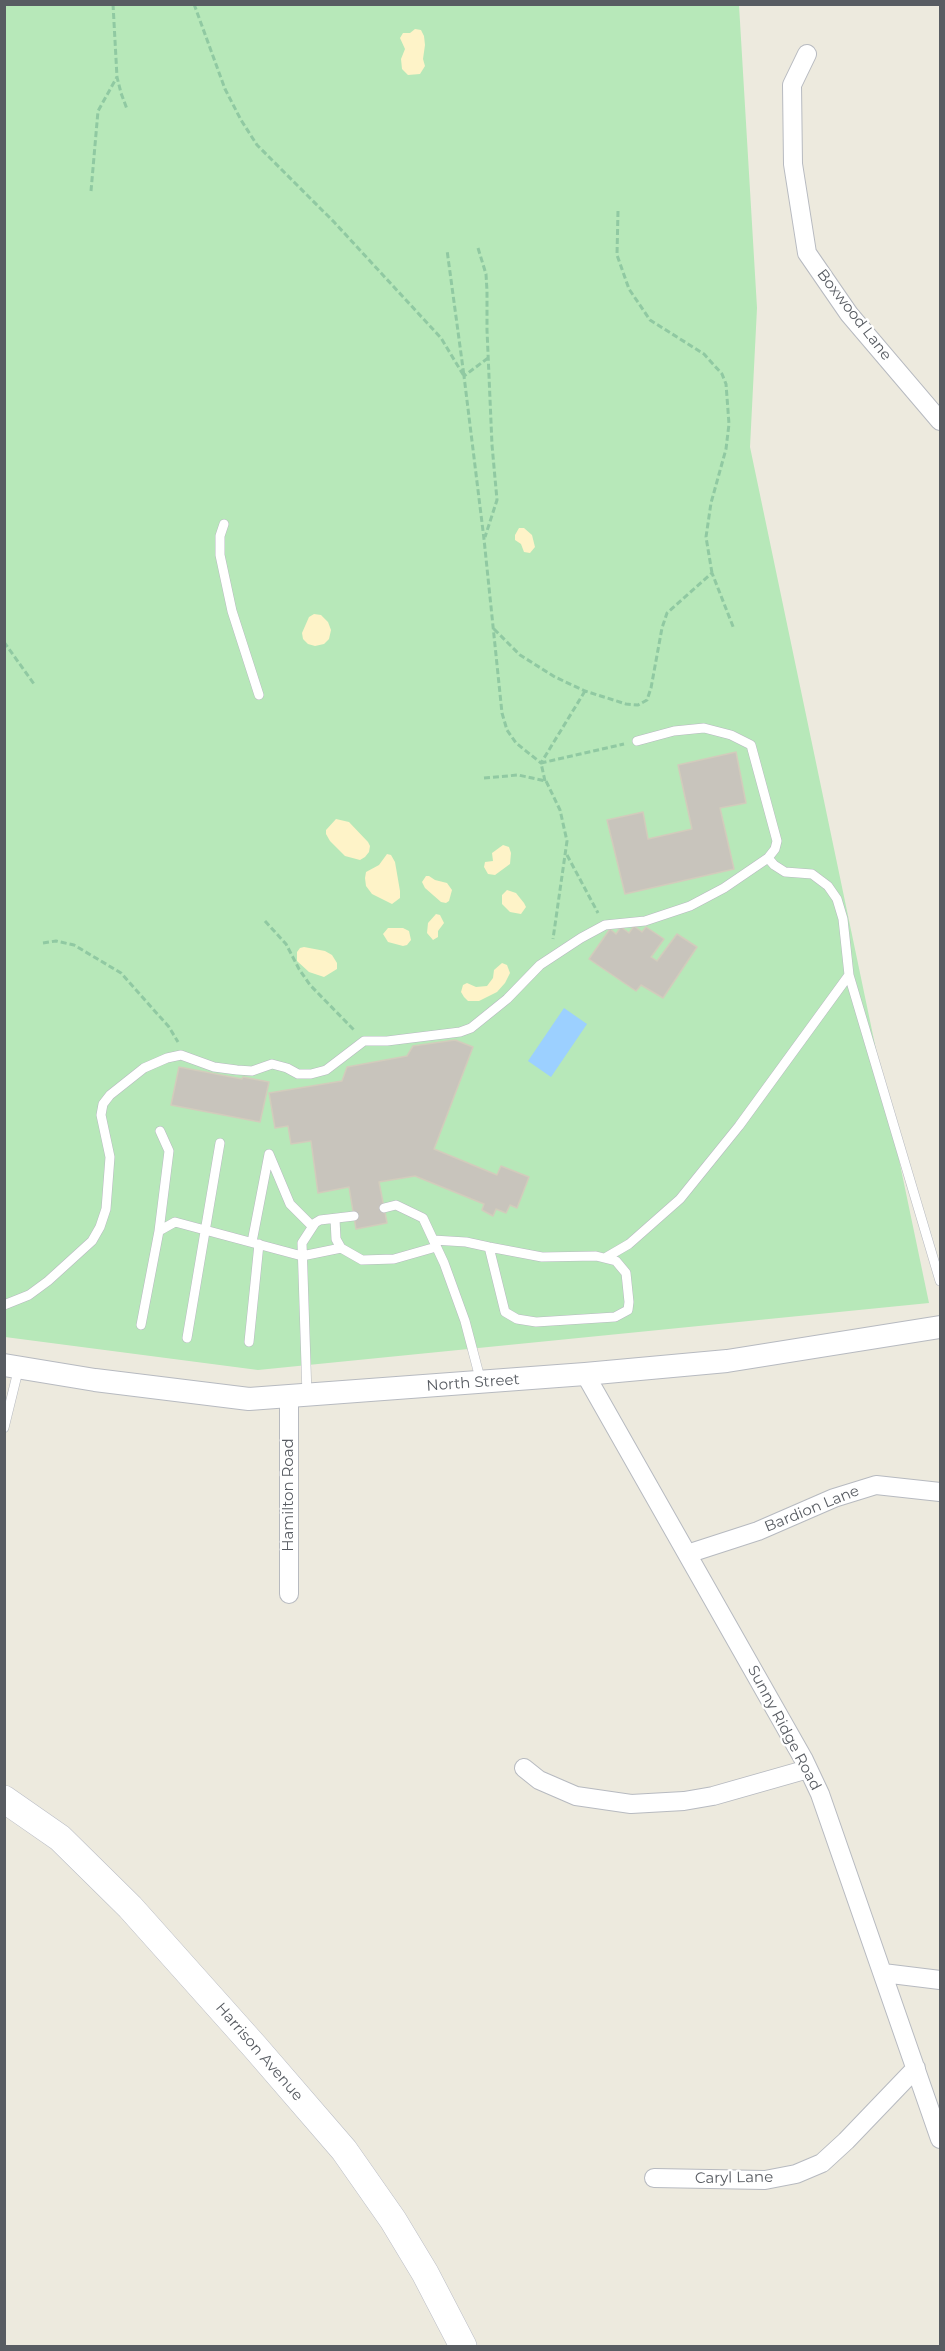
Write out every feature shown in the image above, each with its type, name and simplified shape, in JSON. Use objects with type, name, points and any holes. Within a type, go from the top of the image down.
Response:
[{"type":"main road","name":"Harrison Avenue","points":[[4,1799],[60,1838],[130,1907],[344,2150],[393,2220],[425,2273],[463,2346]]},
{"type":"street","name":"Boxwood Lane","points":[[807,54],[792,85],[794,164],[807,253],[849,314],[940,420]]},
{"type":"street","name":"North Street","points":[[12,1366],[95,1380],[249,1399],[727,1361],[940,1327]]},
{"type":"street","name":"Sunny Ridge Road","points":[[585,1374],[820,1794],[940,2139]]},
{"type":"street","name":"Hamilton Road","points":[[289,1594],[298,1396]]},
{"type":"street","name":"Bardion Lane","points":[[687,1554],[758,1531],[834,1498],[876,1485],[940,1492]]},
{"type":"street","points":[[524,1768],[539,1780],[576,1796],[631,1804],[684,1801],[713,1796],[808,1769]]},
{"type":"street","points":[[883,1973],[940,1980]]},
{"type":"street","name":"Caryl Lane","points":[[654,2178],[765,2180],[796,2174],[822,2163],[830,2156],[916,2068]]},
{"type":"lane","points":[[224,525],[220,536],[232,611],[259,695]]},
{"type":"lane","points":[[4,1305],[29,1295],[48,1281],[83,1251],[100,1227],[106,1209],[110,1157],[101,1115],[103,1104],[110,1095],[144,1068],[167,1058],[181,1055],[214,1067],[252,1071],[272,1064],[298,1074],[311,1074],[326,1070],[364,1041],[432,1036],[471,1028],[507,999],[540,965],[605,925],[645,921],[690,906],[724,888],[768,858],[775,849],[777,841],[751,745],[731,735],[704,728],[674,731],[638,741]]},
{"type":"lane","points":[[768,858],[785,872],[812,874],[828,886],[837,899],[843,919],[849,975],[940,1281]]},
{"type":"lane","points":[[605,1258],[629,1244],[680,1199],[739,1126],[849,975]]},
{"type":"lane","points":[[141,1325],[159,1231],[169,1151],[160,1131]]},
{"type":"lane","points":[[187,1338],[220,1143]]},
{"type":"lane","points":[[249,1342],[256,1243],[269,1154],[290,1204],[312,1226]]},
{"type":"lane","points":[[384,1208],[396,1205],[423,1218],[465,1322],[481,1382]]},
{"type":"lane","points":[[298,1396],[302,1243],[312,1226],[320,1220],[354,1216]]},
{"type":"lane","points":[[335,1219],[336,1239],[341,1248],[362,1260],[394,1259],[434,1243],[489,1247],[542,1257],[596,1256],[616,1261],[626,1273],[630,1302],[628,1310],[615,1317],[536,1322],[517,1318],[505,1312],[489,1247]]},
{"type":"lane","points":[[159,1231],[175,1222],[302,1256],[341,1248]]},
{"type":"lane","points":[[4,1428],[12,1366]]},
{"type":"path","points":[[113,4],[117,77],[127,109]]},
{"type":"path","points":[[194,4],[225,89],[257,145],[334,222],[441,338],[464,376]]},
{"type":"path","points":[[91,191],[98,111],[117,77]]},
{"type":"path","points":[[618,211],[615,240],[617,255],[629,289],[650,320],[704,354],[722,374],[726,384],[728,432],[711,503],[706,537],[712,573],[734,629]]},
{"type":"path","points":[[478,248],[486,274],[488,358],[497,500],[484,539]]},
{"type":"path","points":[[447,250],[484,539],[502,713],[507,730],[516,743],[541,763],[546,781],[560,810],[567,841],[549,959]]},
{"type":"path","points":[[464,376],[488,358]]},
{"type":"path","points":[[492,628],[520,655],[555,677],[585,691],[626,704],[638,705],[647,700],[651,688],[667,613],[676,602],[712,573]]},
{"type":"path","points":[[4,642],[34,684]]},
{"type":"path","points":[[541,763],[585,691]]},
{"type":"path","points":[[541,763],[638,741]]},
{"type":"path","points":[[484,778],[518,776],[546,781]]},
{"type":"path","points":[[566,854],[605,925]]},
{"type":"path","points":[[265,921],[286,944],[310,984],[364,1041]]},
{"type":"path","points":[[43,943],[56,942],[74,945],[121,972],[170,1027],[178,1042],[181,1055]]},
{"type":"green space","points":[[4,5],[739,5],[757,308],[750,447],[929,1303],[258,1370],[5,1337]]},
{"type":"sand","points":[[415,29],[421,30],[424,36],[425,66],[420,74],[408,75],[402,69],[401,59],[405,49],[400,38],[403,33],[410,33]]},
{"type":"sand","points":[[519,528],[524,528],[532,535],[535,547],[530,553],[524,552],[521,544],[515,540]]},
{"type":"sand","points":[[314,614],[321,615],[328,622],[331,630],[329,639],[324,644],[315,646],[303,639],[302,633],[309,617]]},
{"type":"sand","points":[[336,819],[349,822],[368,842],[369,852],[365,857],[360,860],[345,856],[330,841],[326,830]]},
{"type":"sand","points":[[503,845],[509,847],[510,864],[495,875],[488,874],[484,867],[485,862],[493,861],[492,853]]},
{"type":"sand","points":[[387,854],[391,855],[395,862],[400,891],[400,898],[392,904],[372,894],[366,886],[365,878],[366,872],[379,865]]},
{"type":"sand","points":[[426,876],[447,883],[452,890],[449,901],[441,902],[425,888],[422,882]]},
{"type":"sand","points":[[507,890],[516,893],[524,903],[526,907],[521,914],[510,912],[502,904],[502,895]]},
{"type":"sand","points":[[436,914],[440,915],[444,923],[438,931],[438,937],[433,940],[427,933],[428,923]]},
{"type":"sand","points":[[388,928],[403,928],[409,931],[411,940],[403,946],[388,942],[383,934]]},
{"type":"sand","points":[[304,947],[325,951],[332,955],[337,963],[337,969],[324,977],[309,972],[297,961],[297,952]]},
{"type":"sand","points":[[502,963],[507,965],[510,973],[497,992],[479,1001],[468,1001],[464,997],[461,992],[463,985],[467,983],[476,987],[487,986],[493,978],[494,970]]},
{"type":"water","points":[[564,1008],[587,1024],[551,1077],[528,1061]]},
{"type":"building","points":[[736,752],[746,803],[720,808],[734,869],[625,894],[607,820],[643,812],[648,839],[692,829],[678,765]]},
{"type":"building","points":[[634,926],[642,932],[646,927],[664,939],[651,957],[657,961],[677,934],[697,947],[663,998],[641,985],[636,991],[589,959],[610,929],[616,934],[621,927],[629,933]]},
{"type":"building","points":[[455,1040],[473,1047],[434,1149],[497,1175],[501,1166],[529,1177],[517,1208],[510,1205],[506,1213],[496,1209],[493,1216],[482,1210],[484,1204],[415,1176],[379,1182],[387,1223],[356,1229],[349,1187],[318,1193],[311,1141],[291,1144],[288,1126],[275,1128],[269,1093],[342,1081],[347,1067],[407,1056],[413,1046]]},
{"type":"building","points":[[179,1067],[269,1082],[260,1122],[171,1105]]}]
